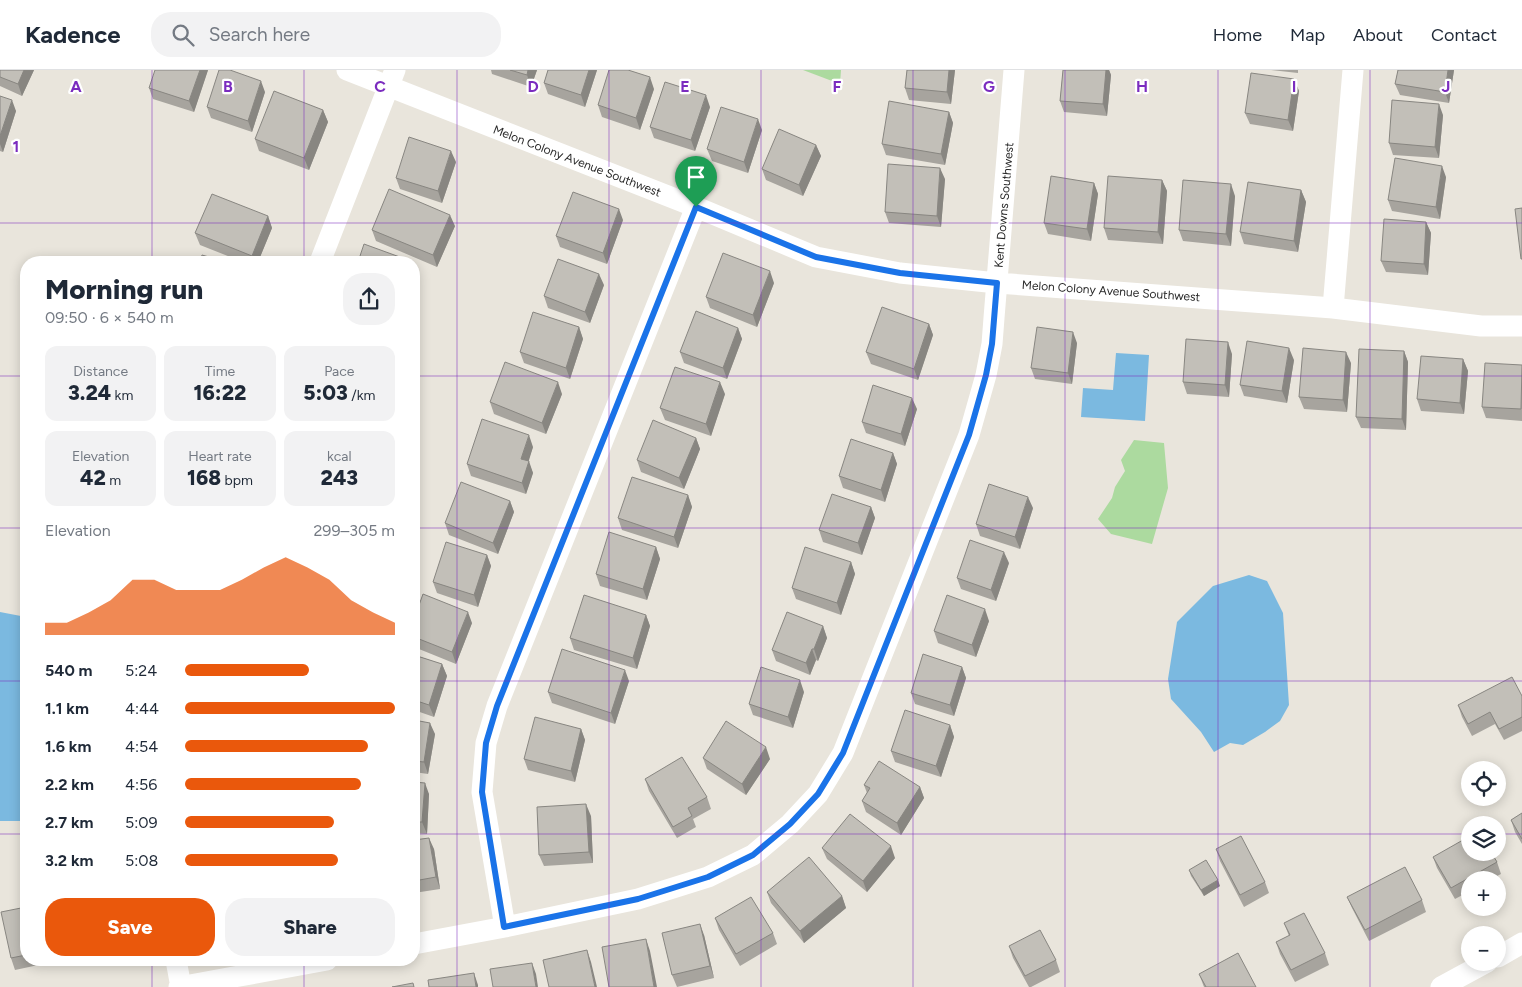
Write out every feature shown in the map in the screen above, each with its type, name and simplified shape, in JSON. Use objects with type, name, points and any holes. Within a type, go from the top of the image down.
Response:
[{"type":"street","name":"Melon Colony Avenue Southwest","points":[[347,70],[392,78],[816,257],[900,273],[997,283],[1333,308],[1481,326],[1522,326]]},
{"type":"street","name":"Kent Downs Southwest","points":[[420,943],[638,899],[708,877],[753,855],[790,824],[818,794],[843,753],[969,435],[986,375],[992,344],[1014,70]]},
{"type":"street","points":[[1333,308],[1353,70]]},
{"type":"street","points":[[322,256],[392,78]]},
{"type":"street","points":[[504,927],[482,792],[486,743],[497,706],[696,207]]},
{"type":"street","points":[[1506,953],[1522,944]]},
{"type":"street","points":[[177,966],[180,987],[294,966]]},
{"type":"street","points":[[1441,987],[1470,971]]},
{"type":"green space","points":[[803,70],[841,70],[840,84]]},
{"type":"green space","points":[[1134,440],[1164,443],[1168,488],[1152,544],[1111,534],[1098,519],[1112,498],[1115,487],[1125,471],[1121,460]]},
{"type":"water","points":[[1116,353],[1149,355],[1145,421],[1081,417],[1083,388],[1113,390]]},
{"type":"water","points":[[1249,575],[1267,581],[1283,613],[1289,705],[1280,721],[1265,732],[1243,745],[1230,743],[1214,752],[1201,732],[1171,699],[1168,679],[1177,622],[1213,586]]},
{"type":"water","points":[[0,612],[20,616],[20,821],[0,821]]},
{"type":"building","points":[[0,70],[24,70],[18,84],[0,77]]},
{"type":"building","points":[[155,70],[200,70],[189,101],[149,88]]},
{"type":"building","points":[[219,70],[230,70],[261,81],[248,121],[207,107]]},
{"type":"building","points":[[510,70],[528,70],[527,75]]},
{"type":"building","points":[[548,70],[589,70],[581,95],[544,83]]},
{"type":"building","points":[[609,70],[628,70],[650,77],[636,118],[598,105]]},
{"type":"building","points":[[907,70],[949,70],[947,92],[905,88]]},
{"type":"building","points":[[1063,70],[1106,70],[1103,104],[1060,101]]},
{"type":"building","points":[[1398,70],[1448,70],[1445,92],[1395,84]]},
{"type":"building","points":[[1251,73],[1294,79],[1288,120],[1245,113]]},
{"type":"building","points":[[665,82],[706,95],[691,140],[650,127]]},
{"type":"building","points":[[274,91],[323,110],[304,158],[255,139]]},
{"type":"building","points":[[0,96],[12,100],[0,136]]},
{"type":"building","points":[[1392,100],[1439,104],[1435,147],[1389,143]]},
{"type":"building","points":[[889,101],[949,112],[941,154],[882,144]]},
{"type":"building","points":[[721,107],[758,119],[744,162],[707,149]]},
{"type":"building","points":[[779,129],[816,145],[799,185],[762,169]]},
{"type":"building","points":[[409,137],[451,151],[438,191],[396,178]]},
{"type":"building","points":[[1395,158],[1442,166],[1436,207],[1388,200]]},
{"type":"building","points":[[888,164],[940,168],[937,216],[885,212]]},
{"type":"building","points":[[1051,176],[1094,183],[1087,229],[1044,223]]},
{"type":"building","points":[[1108,176],[1162,180],[1158,232],[1104,228]]},
{"type":"building","points":[[1183,180],[1231,184],[1226,234],[1179,230]]},
{"type":"building","points":[[1248,182],[1301,190],[1294,241],[1240,232]]},
{"type":"building","points":[[389,189],[450,215],[433,255],[372,230]]},
{"type":"building","points":[[573,192],[619,209],[603,253],[556,236]]},
{"type":"building","points":[[212,194],[268,216],[252,256],[195,233]]},
{"type":"building","points":[[1522,208],[1522,259],[1521,259],[1515,209]]},
{"type":"building","points":[[1384,219],[1426,222],[1424,264],[1381,261]]},
{"type":"building","points":[[364,244],[397,256],[360,256]]},
{"type":"building","points":[[723,253],[770,271],[753,315],[706,297]]},
{"type":"building","points":[[558,259],[599,274],[585,312],[544,296]]},
{"type":"building","points":[[882,307],[929,324],[914,369],[866,352]]},
{"type":"building","points":[[696,311],[738,328],[723,368],[680,352]]},
{"type":"building","points":[[533,312],[579,327],[566,368],[520,352]]},
{"type":"building","points":[[1037,327],[1073,332],[1068,373],[1031,368]]},
{"type":"building","points":[[1186,339],[1228,342],[1225,385],[1183,382]]},
{"type":"building","points":[[1247,341],[1289,348],[1282,391],[1240,385]]},
{"type":"building","points":[[1303,348],[1346,352],[1343,400],[1299,397]]},
{"type":"building","points":[[1359,349],[1404,351],[1402,419],[1356,417]]},
{"type":"building","points":[[1421,356],[1463,359],[1460,403],[1417,399]]},
{"type":"building","points":[[505,362],[558,382],[542,423],[490,402]]},
{"type":"building","points":[[1485,363],[1522,365],[1521,409],[1482,407]]},
{"type":"building","points":[[675,367],[720,382],[706,424],[660,408]]},
{"type":"building","points":[[873,385],[912,398],[901,434],[862,422]]},
{"type":"building","points":[[482,419],[529,435],[521,459],[529,461],[522,483],[467,464]]},
{"type":"building","points":[[653,420],[696,438],[679,478],[637,460]]},
{"type":"building","points":[[851,439],[893,453],[881,490],[839,476]]},
{"type":"building","points":[[632,477],[688,495],[674,537],[618,518]]},
{"type":"building","points":[[461,482],[510,501],[493,543],[445,523]]},
{"type":"building","points":[[989,484],[1028,497],[1015,537],[976,524]]},
{"type":"building","points":[[832,494],[871,507],[858,543],[819,530]]},
{"type":"building","points":[[609,532],[656,547],[643,589],[596,574]]},
{"type":"building","points":[[970,540],[1004,552],[991,590],[957,578]]},
{"type":"building","points":[[446,542],[487,555],[474,595],[433,582]]},
{"type":"building","points":[[805,547],[851,562],[837,603],[792,588]]},
{"type":"building","points":[[423,594],[468,612],[452,652],[420,639],[420,602]]},
{"type":"building","points":[[584,595],[646,615],[633,658],[570,638]]},
{"type":"building","points":[[947,595],[985,609],[972,645],[934,631]]},
{"type":"building","points":[[787,612],[823,626],[806,663],[772,650]]},
{"type":"building","points":[[562,649],[625,670],[611,713],[548,692]]},
{"type":"building","points":[[923,654],[962,667],[950,705],[911,693]]},
{"type":"building","points":[[420,657],[442,664],[429,705],[420,702]]},
{"type":"building","points":[[761,667],[800,680],[788,717],[749,704]]},
{"type":"building","points":[[1512,677],[1522,696],[1522,717],[1499,729],[1490,712],[1468,724],[1458,705]]},
{"type":"building","points":[[905,710],[950,725],[936,766],[891,751]]},
{"type":"building","points":[[535,717],[581,729],[571,771],[524,759]]},
{"type":"building","points":[[420,721],[430,723],[424,762],[420,762]]},
{"type":"building","points":[[726,721],[766,747],[742,784],[703,758]]},
{"type":"building","points":[[682,757],[707,797],[688,808],[692,816],[673,827],[645,779]]},
{"type":"building","points":[[879,761],[920,787],[897,823],[862,801],[870,788],[864,785]]},
{"type":"building","points":[[420,783],[425,783],[422,822],[420,822]]},
{"type":"building","points":[[586,804],[589,852],[539,855],[537,807]]},
{"type":"building","points":[[1522,813],[1522,839],[1511,820]]},
{"type":"building","points":[[850,814],[891,846],[863,881],[822,848]]},
{"type":"building","points":[[1241,836],[1265,882],[1240,895],[1216,849]]},
{"type":"building","points":[[429,838],[436,877],[420,880],[420,839]]},
{"type":"building","points":[[1461,841],[1461,861],[1497,862],[1481,871],[1461,871],[1461,882],[1451,888],[1433,857]]},
{"type":"building","points":[[809,857],[842,896],[800,931],[767,892]]},
{"type":"building","points":[[1206,860],[1218,880],[1201,890],[1189,870]]},
{"type":"building","points":[[1405,867],[1422,900],[1365,930],[1347,897]]},
{"type":"building","points":[[751,897],[773,933],[736,954],[715,918]]},
{"type":"building","points":[[20,908],[20,956],[11,958],[1,912]]},
{"type":"building","points":[[1304,913],[1325,953],[1291,970],[1276,942],[1290,935],[1284,923]]},
{"type":"building","points":[[700,924],[710,966],[672,975],[662,933]]},
{"type":"building","points":[[1040,930],[1056,960],[1025,976],[1009,946]]},
{"type":"building","points":[[646,939],[654,987],[609,987],[602,947]]},
{"type":"building","points":[[587,950],[595,987],[549,987],[543,960]]},
{"type":"building","points":[[1238,953],[1256,987],[1206,987],[1199,974]]},
{"type":"building","points":[[532,963],[536,987],[493,987],[490,969]]},
{"type":"building","points":[[474,973],[476,987],[429,987],[428,980]]},
{"type":"building","points":[[413,983],[414,987],[392,987]]},
{"type":"route","points":[[696,207],[816,257],[900,273],[997,283],[992,344],[986,375],[969,435],[843,753],[818,794],[790,824],[753,855],[708,877],[638,899],[504,927],[482,792],[486,743],[497,706],[696,207]]}]
